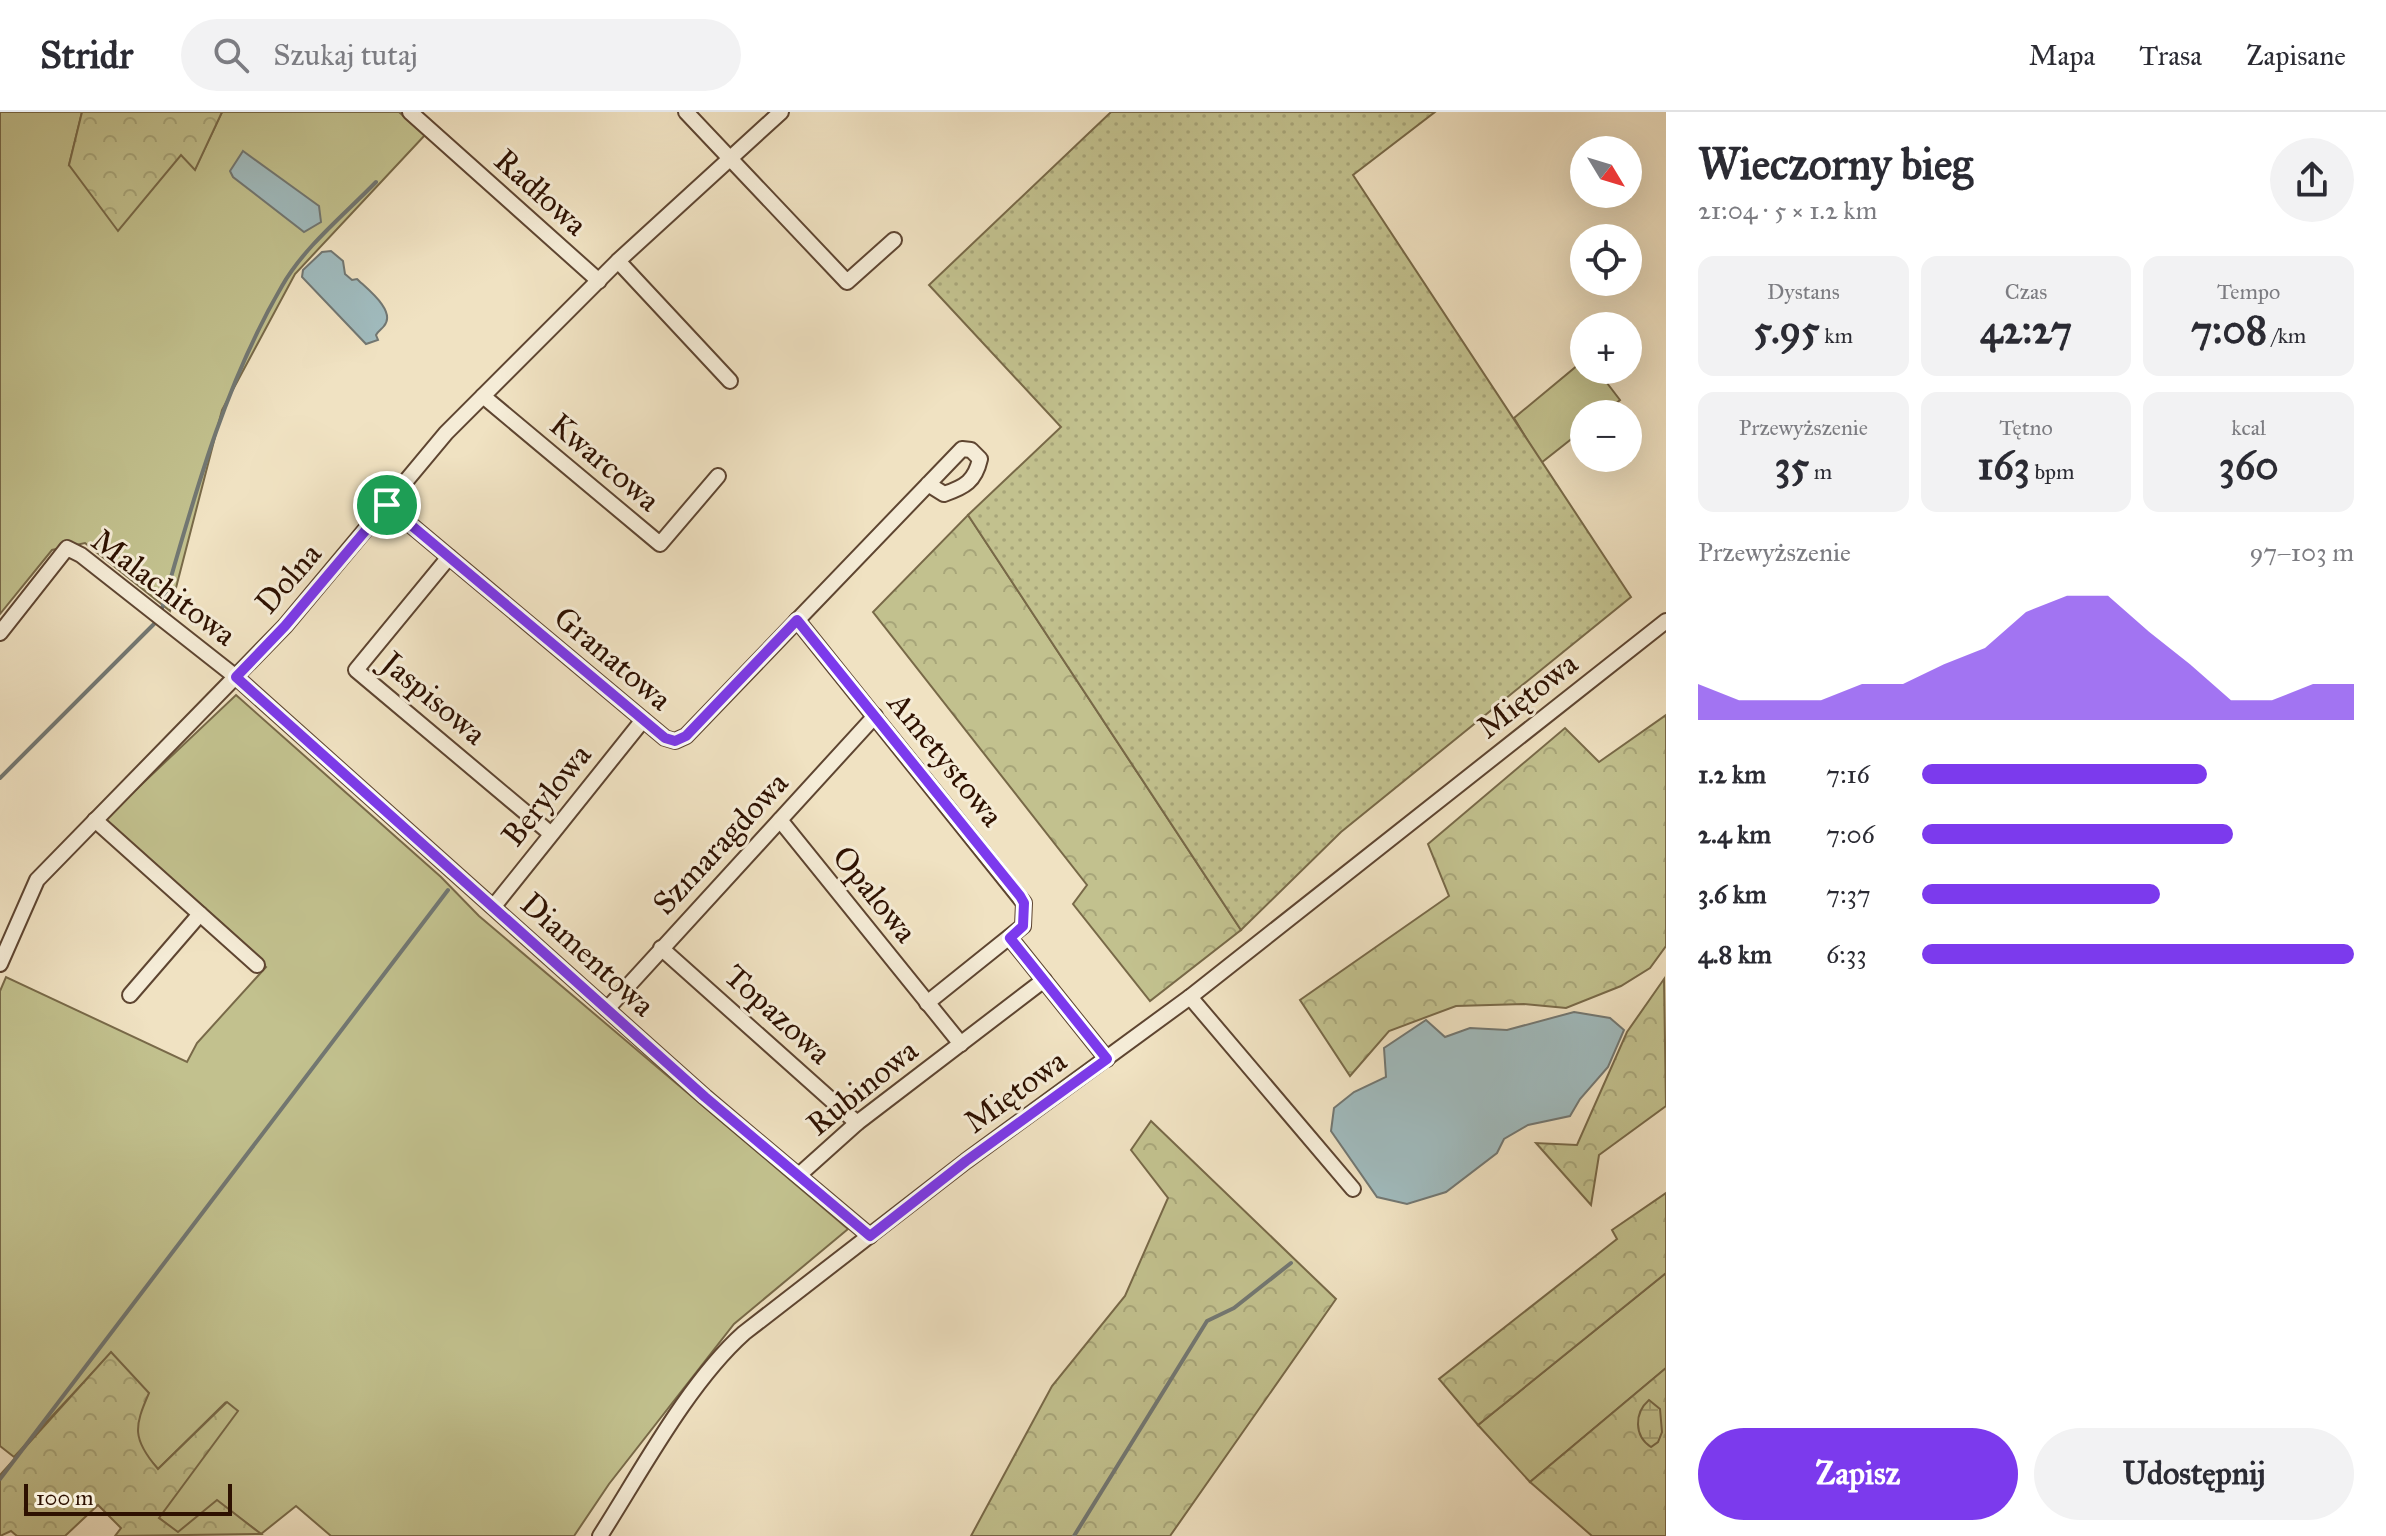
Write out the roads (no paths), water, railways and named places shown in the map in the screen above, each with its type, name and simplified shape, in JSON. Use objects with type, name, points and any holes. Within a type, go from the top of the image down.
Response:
[{"type":"street","name":"Radłowa","points":[[410,112],[599,281]]},
{"type":"street","points":[[686,112],[732,157],[847,282],[894,240]]},
{"type":"street","name":"Dolna","points":[[0,964],[37,880],[285,626],[446,433],[618,261],[781,112]]},
{"type":"street","points":[[618,261],[730,381]]},
{"type":"street","name":"Kwarcowa","points":[[483,396],[660,544],[718,476]]},
{"type":"street","name":"Granatowa","points":[[387,505],[643,720],[665,738],[675,741],[686,736],[928,484]]},
{"type":"street","name":"Malachitowa","points":[[0,633],[67,548],[116,580],[236,677]]},
{"type":"street","name":"Jaspisowa","points":[[449,557],[356,670],[550,833]]},
{"type":"street","name":"Ametystowa","points":[[797,620],[1020,896],[1024,903],[1023,926],[1010,938]]},
{"type":"street","name":"Miętowa","points":[[600,1536],[721,1356],[744,1333],[966,1161],[1190,997],[1666,621]]},
{"type":"street","name":"Diamentowa","points":[[236,677],[607,1009],[870,1236]]},
{"type":"street","name":"Szmaragdowa","points":[[607,1009],[875,716]]},
{"type":"street","name":"Berylowa","points":[[494,906],[643,720]]},
{"type":"street","points":[[95,820],[257,965]]},
{"type":"street","name":"Opalowa","points":[[780,820],[927,1003]]},
{"type":"street","points":[[130,995],[200,914]]},
{"type":"street","points":[[1010,938],[1107,1059]]},
{"type":"street","name":"Rubinowa","points":[[961,1044],[927,1003],[1010,938]]},
{"type":"street","name":"Topazowa","points":[[661,948],[857,1123]]},
{"type":"street","name":"Rubinowa","points":[[799,1175],[857,1123],[1044,980]]},
{"type":"street","points":[[1190,997],[1353,1189]]},
{"type":"water","points":[[243,151],[319,206],[321,222],[304,232],[233,177],[230,171]]},
{"type":"water","points":[[331,251],[343,261],[345,274],[352,280],[357,279],[384,307],[387,320],[376,335],[378,340],[366,344],[302,277],[303,270],[322,252]]},
{"type":"water","points":[[1574,1012],[1610,1018],[1624,1030],[1608,1067],[1580,1099],[1570,1116],[1528,1125],[1504,1139],[1497,1153],[1446,1192],[1407,1204],[1377,1197],[1331,1131],[1334,1108],[1354,1092],[1386,1077],[1384,1048],[1426,1020],[1445,1037],[1470,1028],[1507,1030]]},
{"type":"waterway","points":[[161,612],[211,445],[261,324],[302,258],[376,182]]},
{"type":"waterway","points":[[0,778],[158,620]]},
{"type":"waterway","points":[[0,1479],[448,890]]},
{"type":"waterway","points":[[1074,1536],[1207,1321],[1234,1308],[1291,1263]]}]
